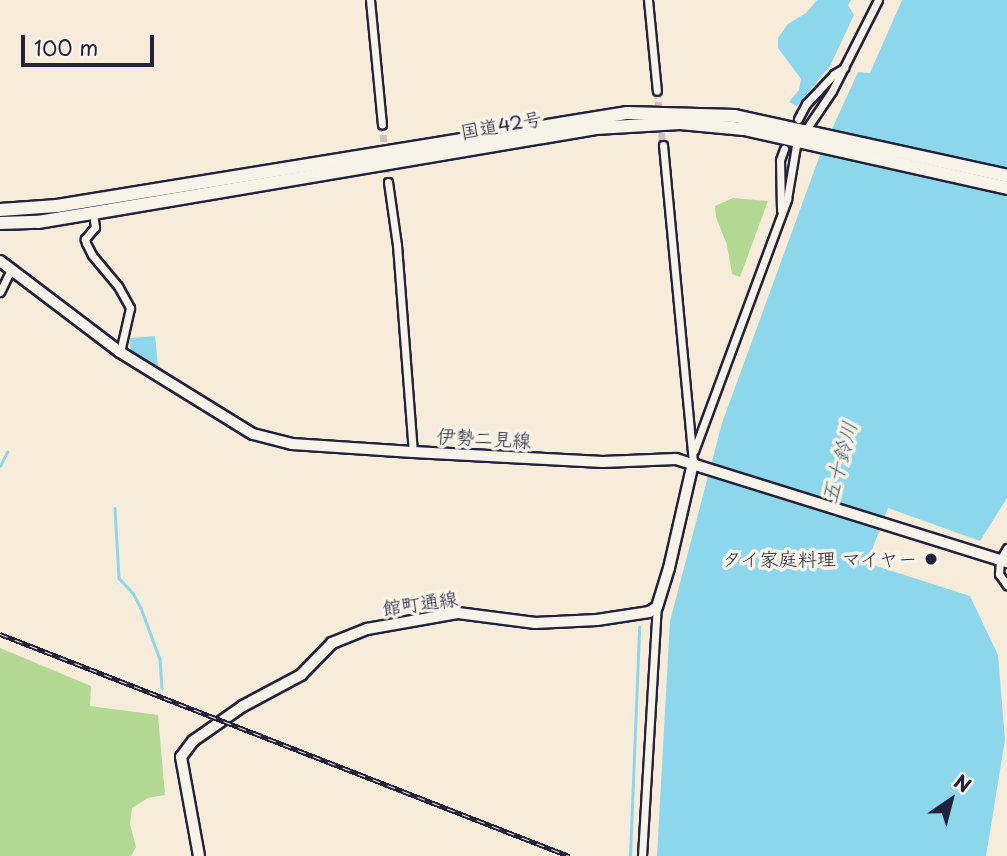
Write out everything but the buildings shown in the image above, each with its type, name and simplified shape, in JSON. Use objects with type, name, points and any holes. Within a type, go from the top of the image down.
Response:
[{"type":"highway","name":"国道42号","points":[[0,209],[57,206],[627,113],[707,113],[1007,188]]},
{"type":"highway","name":"国道42号","points":[[0,223],[38,222],[596,128],[680,123],[808,137],[1007,176]]},
{"type":"main road","name":"伊勢二見線","points":[[0,261],[120,352],[253,434],[292,444],[413,452],[603,462],[676,459],[1004,561]]},
{"type":"main road","points":[[657,607],[672,556],[693,463]]},
{"type":"main road","name":"館町通線","points":[[199,856],[181,769],[184,749],[243,706],[301,675],[332,643],[345,636],[458,613],[535,623],[597,620],[649,612],[657,607]]},
{"type":"street","points":[[370,0],[382,124]]},
{"type":"street","points":[[648,0],[657,91]]},
{"type":"street","points":[[694,451],[808,137],[878,0]]},
{"type":"street","points":[[798,118],[806,104],[834,74],[844,68]]},
{"type":"street","points":[[663,145],[694,451],[693,463]]},
{"type":"street","points":[[781,214],[780,160],[784,149]]},
{"type":"street","points":[[388,182],[397,245],[413,452]]},
{"type":"street","points":[[93,213],[95,227],[85,239],[86,243],[92,255],[118,286],[130,308],[120,352]]},
{"type":"street","points":[[0,292],[11,269]]},
{"type":"street","points":[[1007,548],[999,573],[1007,585]]},
{"type":"street","points":[[642,856],[651,664],[657,607]]},
{"type":"green space","points":[[733,198],[768,201],[740,277],[732,274],[727,245],[716,217],[715,206]]},
{"type":"green space","points":[[0,648],[91,686],[90,706],[158,715],[165,795],[148,798],[132,808],[130,824],[136,847],[131,856],[0,856]]},
{"type":"water","points":[[817,0],[851,0],[848,5],[854,15],[830,66],[797,106],[789,102],[799,90],[801,79],[778,48],[778,38],[788,24],[806,13]]},
{"type":"water","name":"五十鈴川","points":[[902,0],[1007,0],[1007,498],[980,541],[888,508],[867,563],[970,596],[998,655],[1005,740],[986,856],[657,856],[670,621],[722,423],[820,155],[858,72],[870,73]]},
{"type":"water","points":[[155,336],[158,366],[177,379],[174,384],[131,356],[130,338]]},
{"type":"waterway","points":[[0,466],[7,452]]},
{"type":"waterway","points":[[115,508],[119,578],[133,593],[141,608],[160,659],[162,688]]},
{"type":"waterway","points":[[630,856],[639,627]]},
{"type":"tunnel","points":[[657,91],[663,145]]},
{"type":"tunnel","points":[[382,124],[388,182]]},
{"type":"railway","points":[[0,634],[569,856]]},
{"type":"place","name":"タイ家庭料理 マイヤー","points":[[931,559]]}]
